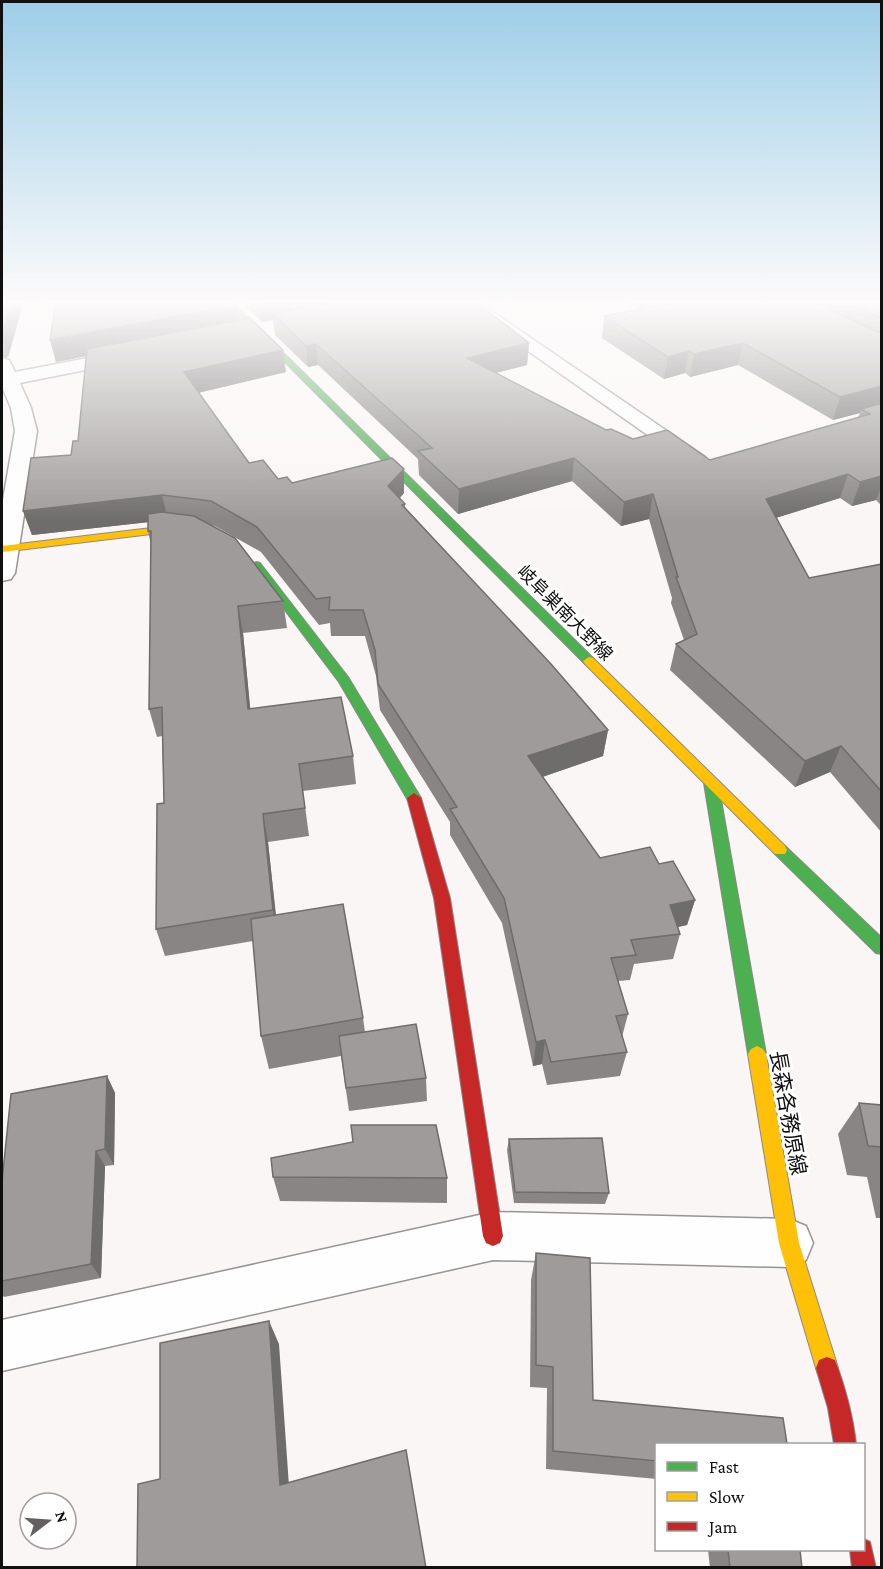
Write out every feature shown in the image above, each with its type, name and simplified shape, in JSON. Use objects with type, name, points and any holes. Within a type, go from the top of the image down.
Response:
[{"type":"main road","name":"岐阜巣南大野線","points":[[299,374],[711,783],[882,948]]},
{"type":"main road","points":[[5,549],[168,529],[206,533]]},
{"type":"main road","points":[[241,553],[250,558],[344,680],[414,797],[442,898],[493,1236]]},
{"type":"main road","name":"長森各務原線","points":[[711,783],[789,1243],[839,1408],[845,1443]]},
{"type":"main road","points":[[862,1551],[864,1568]]},
{"type":"street","points":[[573,374],[706,465],[717,462]]},
{"type":"street","points":[[2,573],[26,431],[4,375]]},
{"type":"street","points":[[2,1346],[493,1236],[789,1243]]},
{"type":"building","points":[[85,374],[186,374],[249,463],[263,460],[278,479],[287,477],[292,483],[392,458],[404,469],[388,486],[405,504],[402,505],[551,664],[608,730],[528,756],[600,858],[650,847],[659,864],[673,861],[695,900],[670,905],[680,934],[631,940],[636,955],[611,958],[628,1014],[616,1016],[627,1052],[551,1062],[545,1040],[536,1042],[504,898],[450,809],[457,807],[378,684],[375,650],[363,610],[329,610],[330,597],[316,599],[257,527],[211,501],[162,495],[23,511],[31,458],[71,455],[73,441],[78,441]]},
{"type":"building","points":[[350,374],[498,374],[606,430],[611,429],[633,439],[667,430],[710,460],[870,414],[861,409],[882,403],[882,476],[860,482],[848,474],[766,499],[809,578],[882,564],[882,792],[841,746],[805,761],[676,644],[697,634],[676,577],[678,577],[653,494],[624,502],[574,458],[459,489],[418,451],[432,448]]},
{"type":"building","points":[[799,374],[882,374],[882,386],[840,397]]},
{"type":"building","points":[[162,512],[194,516],[235,538],[283,601],[238,606],[248,709],[341,697],[353,756],[299,764],[305,808],[263,814],[273,910],[156,929],[157,804],[164,803],[162,707],[149,709],[151,531],[148,531],[148,514]]},
{"type":"building","points":[[343,904],[363,1018],[261,1036],[251,919]]},
{"type":"building","points":[[416,1024],[426,1078],[346,1088],[339,1036]]},
{"type":"building","points":[[107,1076],[105,1149],[96,1151],[91,1264],[2,1281],[2,1181],[11,1094]]},
{"type":"building","points":[[859,1103],[882,1105],[882,1147],[868,1146]]},
{"type":"building","points":[[351,1125],[436,1125],[447,1178],[273,1177],[271,1158],[353,1142]]},
{"type":"building","points":[[602,1138],[609,1193],[515,1192],[509,1139]]},
{"type":"building","points":[[536,1253],[590,1258],[593,1400],[783,1418],[787,1443],[655,1443],[655,1461],[553,1451],[553,1367],[536,1365]]},
{"type":"building","points":[[269,1321],[280,1485],[406,1450],[426,1568],[137,1568],[138,1484],[160,1479],[160,1343]]},
{"type":"building","points":[[728,1551],[800,1551],[802,1568],[730,1568]]},
{"type":"traffic: fast","points":[[301,374],[589,661]]},
{"type":"traffic: fast","points":[[256,565],[344,680],[414,798]]},
{"type":"traffic: fast","points":[[711,783],[757,1054]]},
{"type":"traffic: fast","points":[[780,850],[882,948]]},
{"type":"traffic: slow","points":[[2,549],[168,529],[193,532]]},
{"type":"traffic: slow","points":[[589,661],[780,850]]},
{"type":"traffic: slow","points":[[757,1054],[789,1243],[827,1368]]},
{"type":"traffic: jam","points":[[414,798],[442,898],[493,1236]]},
{"type":"traffic: jam","points":[[827,1368],[839,1408],[845,1443]]},
{"type":"traffic: jam","points":[[862,1551],[864,1568]]}]
